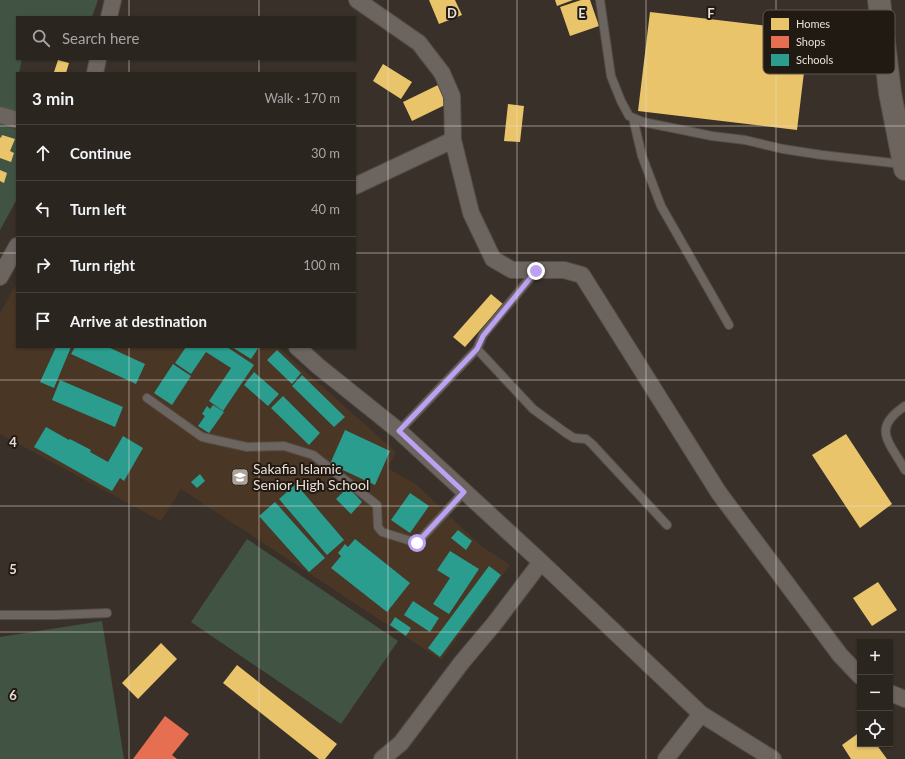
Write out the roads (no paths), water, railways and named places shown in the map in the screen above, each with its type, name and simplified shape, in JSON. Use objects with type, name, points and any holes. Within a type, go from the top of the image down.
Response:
[{"type":"street","points":[[109,16],[113,0]]},
{"type":"street","points":[[357,0],[419,43],[442,72],[452,96],[453,140],[471,213],[493,259],[512,270],[564,270],[582,275],[718,493],[840,655],[859,675]]},
{"type":"street","points":[[879,0],[880,10]]},
{"type":"street","points":[[95,72],[98,60]]},
{"type":"street","points":[[888,74],[904,165]]},
{"type":"street","points":[[0,115],[16,120]]},
{"type":"street","points":[[356,186],[453,140]]},
{"type":"street","points":[[0,277],[16,248]]},
{"type":"street","points":[[298,348],[318,366],[399,431],[541,562],[701,714],[773,759]]},
{"type":"street","points":[[382,759],[401,743],[462,662],[494,624],[541,562]]},
{"type":"street","points":[[893,693],[905,699]]},
{"type":"street","points":[[666,759],[701,714]]},
{"type":"lane","points":[[600,0],[611,76],[621,102],[629,116],[643,122],[712,136],[745,140],[783,149],[904,165]]},
{"type":"lane","points":[[633,118],[642,156],[649,171],[661,206],[729,325]]},
{"type":"lane","points":[[399,431],[477,349],[483,336],[536,271]]},
{"type":"lane","points":[[477,349],[533,409],[574,438],[586,439],[592,444],[668,525]]},
{"type":"lane","points":[[147,398],[202,437],[247,447],[284,446],[312,455],[377,505],[378,526],[382,532],[417,543],[464,492]]},
{"type":"lane","points":[[905,406],[896,412],[887,422],[885,434],[905,470]]},
{"type":"lane","points":[[0,615],[107,613]]},
{"type":"place","name":"Sakafia Islamic Senior High School","points":[[240,477]]}]
